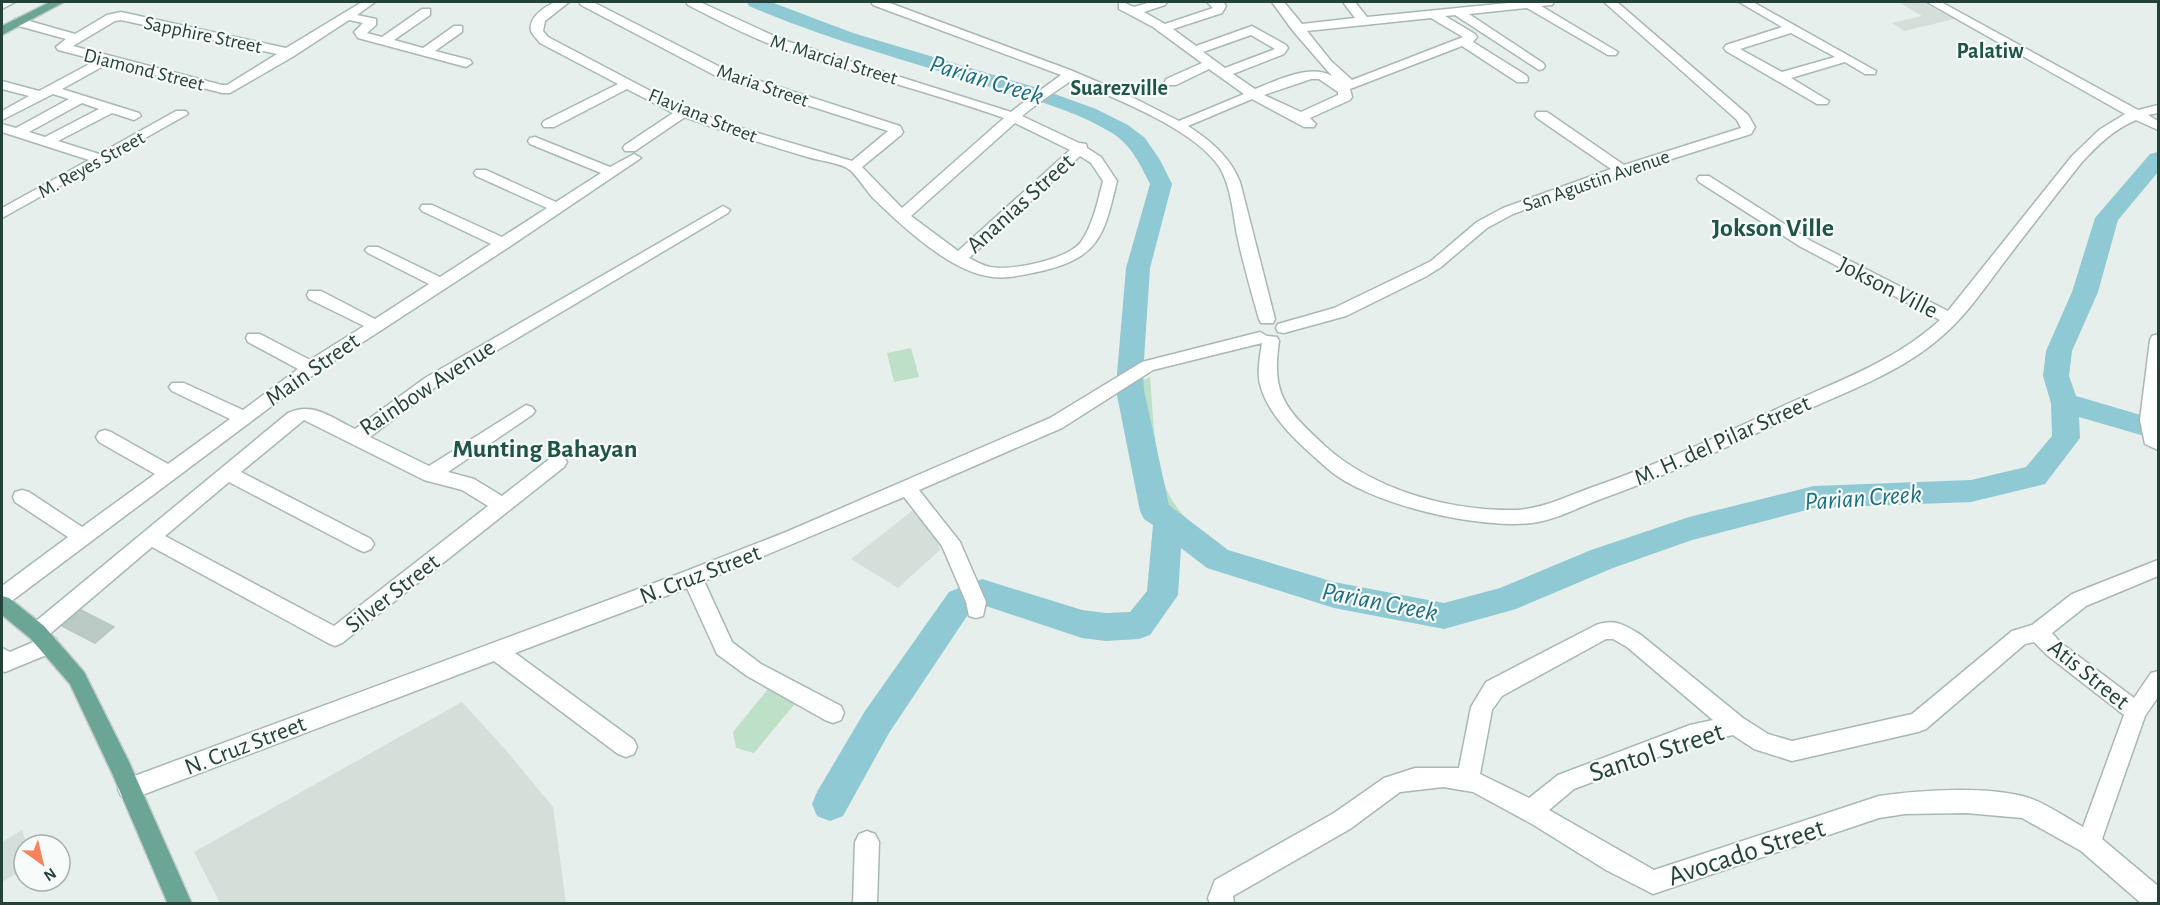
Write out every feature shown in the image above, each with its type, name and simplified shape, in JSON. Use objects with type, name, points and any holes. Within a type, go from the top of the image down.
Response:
[{"type":"main road","points":[[2,31],[58,2]]},
{"type":"main road","points":[[3,606],[43,639],[77,678],[178,902]]},
{"type":"street","points":[[2,5],[9,2]]},
{"type":"street","points":[[290,53],[369,2]]},
{"type":"street","name":"Flaviana Street","points":[[563,2],[546,11],[539,20],[537,25],[539,36],[684,112],[729,129],[854,166]]},
{"type":"street","name":"Maria Street","points":[[585,2],[721,73],[895,129],[896,132],[854,166]]},
{"type":"street","name":"M. Marcial Street","points":[[692,2],[780,44],[964,98],[1081,147],[1105,168],[1110,181],[1090,237],[1080,252],[1060,261],[1010,271],[988,271],[959,258]]},
{"type":"street","points":[[877,2],[1070,75],[1180,125],[1214,151],[1225,165],[1235,190],[1267,319],[1277,322],[1284,328],[1283,335],[1265,340]]},
{"type":"street","points":[[1161,2],[1128,8],[1254,95],[1306,121],[1345,97],[1344,90],[1322,75],[1311,74],[1254,95],[1180,125]]},
{"type":"street","points":[[1161,29],[1218,10],[1220,6],[1213,2]]},
{"type":"street","points":[[1278,2],[1327,64],[1350,84],[1466,43],[1471,37],[1433,14]]},
{"type":"street","points":[[1349,2],[1363,20]]},
{"type":"street","points":[[1297,28],[1548,2]]},
{"type":"street","name":"San Agustin Avenue","points":[[1284,328],[1340,312],[1422,272],[1436,264],[1482,225],[1508,211],[1622,170],[1742,133],[1748,127],[1743,118],[1611,2]]},
{"type":"street","points":[[1745,2],[1870,71]]},
{"type":"street","points":[[1933,2],[2158,126]]},
{"type":"street","points":[[1529,4],[1612,52]]},
{"type":"street","points":[[384,41],[426,12]]},
{"type":"street","points":[[1458,12],[1539,66]]},
{"type":"street","points":[[347,16],[373,22],[359,34],[466,63]]},
{"type":"street","name":"Sapphire Street","points":[[76,38],[116,17],[290,53]]},
{"type":"street","points":[[19,22],[76,38]]},
{"type":"street","points":[[1793,28],[1730,48],[1822,101]]},
{"type":"street","points":[[425,52],[458,29]]},
{"type":"street","points":[[1193,51],[1252,30],[1282,48],[1280,51],[1225,73]]},
{"type":"street","name":"Diamond Street","points":[[76,38],[62,45],[64,49],[222,89],[230,89],[290,53]]},
{"type":"street","points":[[1466,43],[1522,79]]},
{"type":"street","points":[[1780,77],[1846,58]]},
{"type":"street","points":[[2,116],[106,60]]},
{"type":"street","points":[[1171,82],[1210,63]]},
{"type":"street","points":[[901,217],[1013,120],[1035,108],[1044,95],[1070,75]]},
{"type":"street","points":[[549,124],[628,84]]},
{"type":"street","points":[[2,85],[80,99],[134,116]]},
{"type":"street","points":[[17,134],[80,99]]},
{"type":"street","points":[[45,143],[110,109]]},
{"type":"street","name":"M. H. del Pilar Street","points":[[1267,319],[1257,322],[1252,328],[1265,340],[1268,379],[1273,396],[1282,411],[1323,455],[1346,473],[1371,488],[1454,511],[1497,518],[1535,515],[1619,486],[1675,463],[1889,364],[1926,341],[1950,319],[2077,159],[2095,140],[2133,114],[2158,109]]},
{"type":"street","name":"Main Street","points":[[3,606],[84,538],[243,417],[375,325],[612,173],[632,153],[684,112]]},
{"type":"street","name":"M. Reyes Street","points":[[2,214],[181,114]]},
{"type":"street","points":[[1542,115],[1622,170]]},
{"type":"street","points":[[2,128],[100,159]]},
{"type":"street","points":[[536,141],[612,173]]},
{"type":"street","name":"Ananias Street","points":[[959,258],[1081,147]]},
{"type":"street","points":[[854,166],[862,179],[901,217],[959,258]]},
{"type":"street","points":[[481,174],[558,208]]},
{"type":"street","name":"Jokson Ville","points":[[1704,179],[1806,244],[1950,319]]},
{"type":"street","points":[[427,208],[504,244]]},
{"type":"street","name":"Rainbow Avenue","points":[[2,657],[5,663],[43,639],[149,536],[294,417],[303,413],[312,415],[357,437],[431,382],[723,210]]},
{"type":"street","points":[[373,250],[441,284]]},
{"type":"street","points":[[315,295],[375,325]]},
{"type":"street","points":[[254,338],[311,368]]},
{"type":"street","name":"N. Cruz Street","points":[[129,789],[692,578],[1056,423],[1142,368],[1265,340]]},
{"type":"street","points":[[2152,433],[2158,340]]},
{"type":"street","points":[[178,387],[243,417]]},
{"type":"street","points":[[430,475],[526,411]]},
{"type":"street","points":[[105,437],[169,473]]},
{"type":"street","points":[[357,437],[430,475],[467,483],[503,506]]},
{"type":"street","name":"Silver Street","points":[[149,536],[335,637],[558,462]]},
{"type":"street","points":[[226,472],[364,544]]},
{"type":"street","points":[[907,488],[950,542],[975,602]]},
{"type":"street","points":[[22,497],[84,538]]},
{"type":"street","name":"Atis Street","points":[[2136,712],[2054,649],[2038,632],[2079,600],[2158,568]]},
{"type":"street","points":[[692,578],[724,648],[754,670],[833,713]]},
{"type":"street","points":[[1468,780],[1482,706],[1494,689],[1603,631],[1616,630],[1634,640],[1735,725]]},
{"type":"street","name":"Santol Street","points":[[1532,810],[1566,782],[1690,735],[1735,725],[1762,742],[1792,752],[1918,722],[2019,637],[2038,632]]},
{"type":"street","points":[[496,651],[626,747]]},
{"type":"street","points":[[2089,843],[2136,712],[2158,680]]},
{"type":"street","name":"Avocado Street","points":[[1222,903],[1220,898],[1223,888],[1362,809],[1384,789],[1399,782],[1418,779],[1468,780],[1532,810],[1627,870],[1653,882],[1868,810],[1905,803],[1986,803],[2026,808],[2089,843],[2158,901]]},
{"type":"street","points":[[866,903],[867,842]]},
{"type":"shaded area","points":[[1923,2],[1954,19],[1904,31],[1892,23],[1922,16],[1900,3]]},
{"type":"shaded area","points":[[917,507],[941,549],[898,588],[851,559]]},
{"type":"shaded area","points":[[462,702],[553,807],[566,903],[220,903],[194,852]]},
{"type":"shaded area","points":[[12,836],[12,876],[2,882],[2,842]]},
{"type":"green space","points":[[911,348],[919,377],[894,382],[887,353]]},
{"type":"green space","points":[[1150,377],[1155,433],[1162,475],[1171,498],[1193,526],[1187,530],[1172,517],[1152,486],[1145,448],[1141,381]]},
{"type":"green space","points":[[772,684],[798,700],[754,753],[736,748],[733,732]]},
{"type":"building","points":[[81,610],[114,627],[95,643],[62,626]]},
{"type":"waterway","name":"Parian Creek","points":[[756,2],[846,37],[1033,93],[1089,113],[1120,129],[1137,143],[1161,184],[1138,268],[1130,390],[1155,511],[1168,521]]},
{"type":"waterway","name":"Parian Creek","points":[[2065,403],[2056,376],[2059,351],[2085,292],[2107,218],[2158,159]]},
{"type":"waterway","name":"Parian Creek","points":[[1168,521],[1218,559],[1334,595],[1444,616],[1505,600],[1602,559],[1689,529],[1814,497],[1971,491],[2035,476],[2066,438],[2065,403]]},
{"type":"waterway","points":[[2065,403],[2158,430]]},
{"type":"waterway","points":[[830,804],[877,722],[960,601],[982,592],[1082,624],[1106,627],[1139,625],[1162,595],[1168,521]]},
{"type":"district","name":"Palatiw","points":[[1990,50]]},
{"type":"district","name":"Suarezville","points":[[1119,87]]},
{"type":"district","name":"Jokson Ville","points":[[1773,227]]},
{"type":"district","name":"Munting Bahayan","points":[[545,448]]}]
